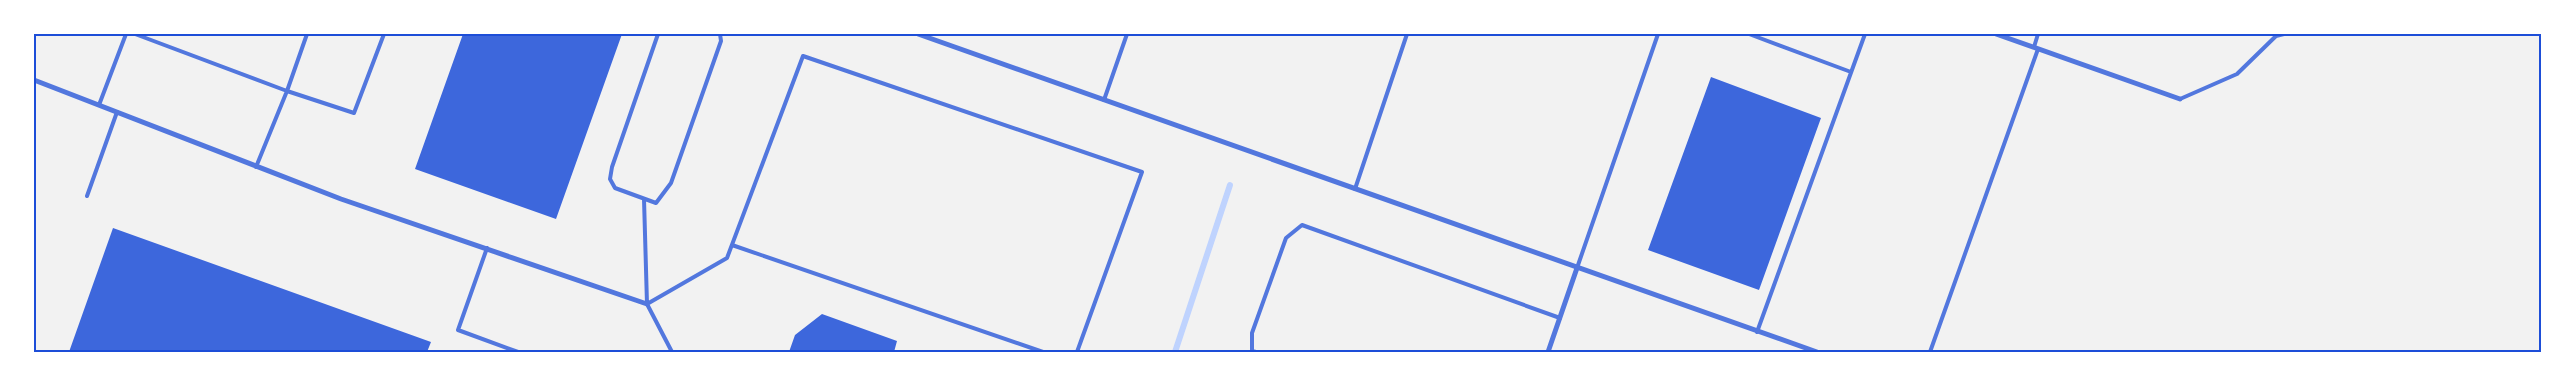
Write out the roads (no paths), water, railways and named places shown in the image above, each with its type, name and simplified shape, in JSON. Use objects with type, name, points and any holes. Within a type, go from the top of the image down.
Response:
[{"type":"street","points":[[918,34],[1817,352]]},
{"type":"street","points":[[1996,34],[2180,100]]},
{"type":"street","points":[[34,80],[341,199],[647,304]]},
{"type":"street","points":[[1548,352],[1577,268]]},
{"type":"lane","points":[[99,105],[126,34]]},
{"type":"lane","points":[[135,34],[287,91],[354,113],[384,34]]},
{"type":"lane","points":[[256,167],[287,91],[307,34],[305,34]]},
{"type":"lane","points":[[658,34],[612,167],[610,179],[615,188],[656,203],[671,183],[721,41],[720,34]]},
{"type":"lane","points":[[1104,100],[1127,34]]},
{"type":"lane","points":[[1355,189],[1407,34]]},
{"type":"lane","points":[[1577,268],[1658,34]]},
{"type":"lane","points":[[1749,34],[1851,72]]},
{"type":"lane","points":[[1758,332],[1865,34]]},
{"type":"lane","points":[[1930,352],[2036,48],[2038,34]]},
{"type":"lane","points":[[2180,100],[2237,74],[2276,36],[2284,34]]},
{"type":"lane","points":[[647,304],[727,258],[803,56],[1142,172],[1078,352]]},
{"type":"lane","points":[[87,196],[117,112]]},
{"type":"lane","points":[[644,199],[647,304],[672,352]]},
{"type":"lane","points":[[1256,352],[1252,351],[1252,333],[1286,238],[1302,225],[1560,318]]},
{"type":"lane","points":[[732,245],[1043,352]]},
{"type":"lane","points":[[487,248],[458,330],[518,352]]},
{"type":"waterway","points":[[1175,352],[1230,185]]}]
